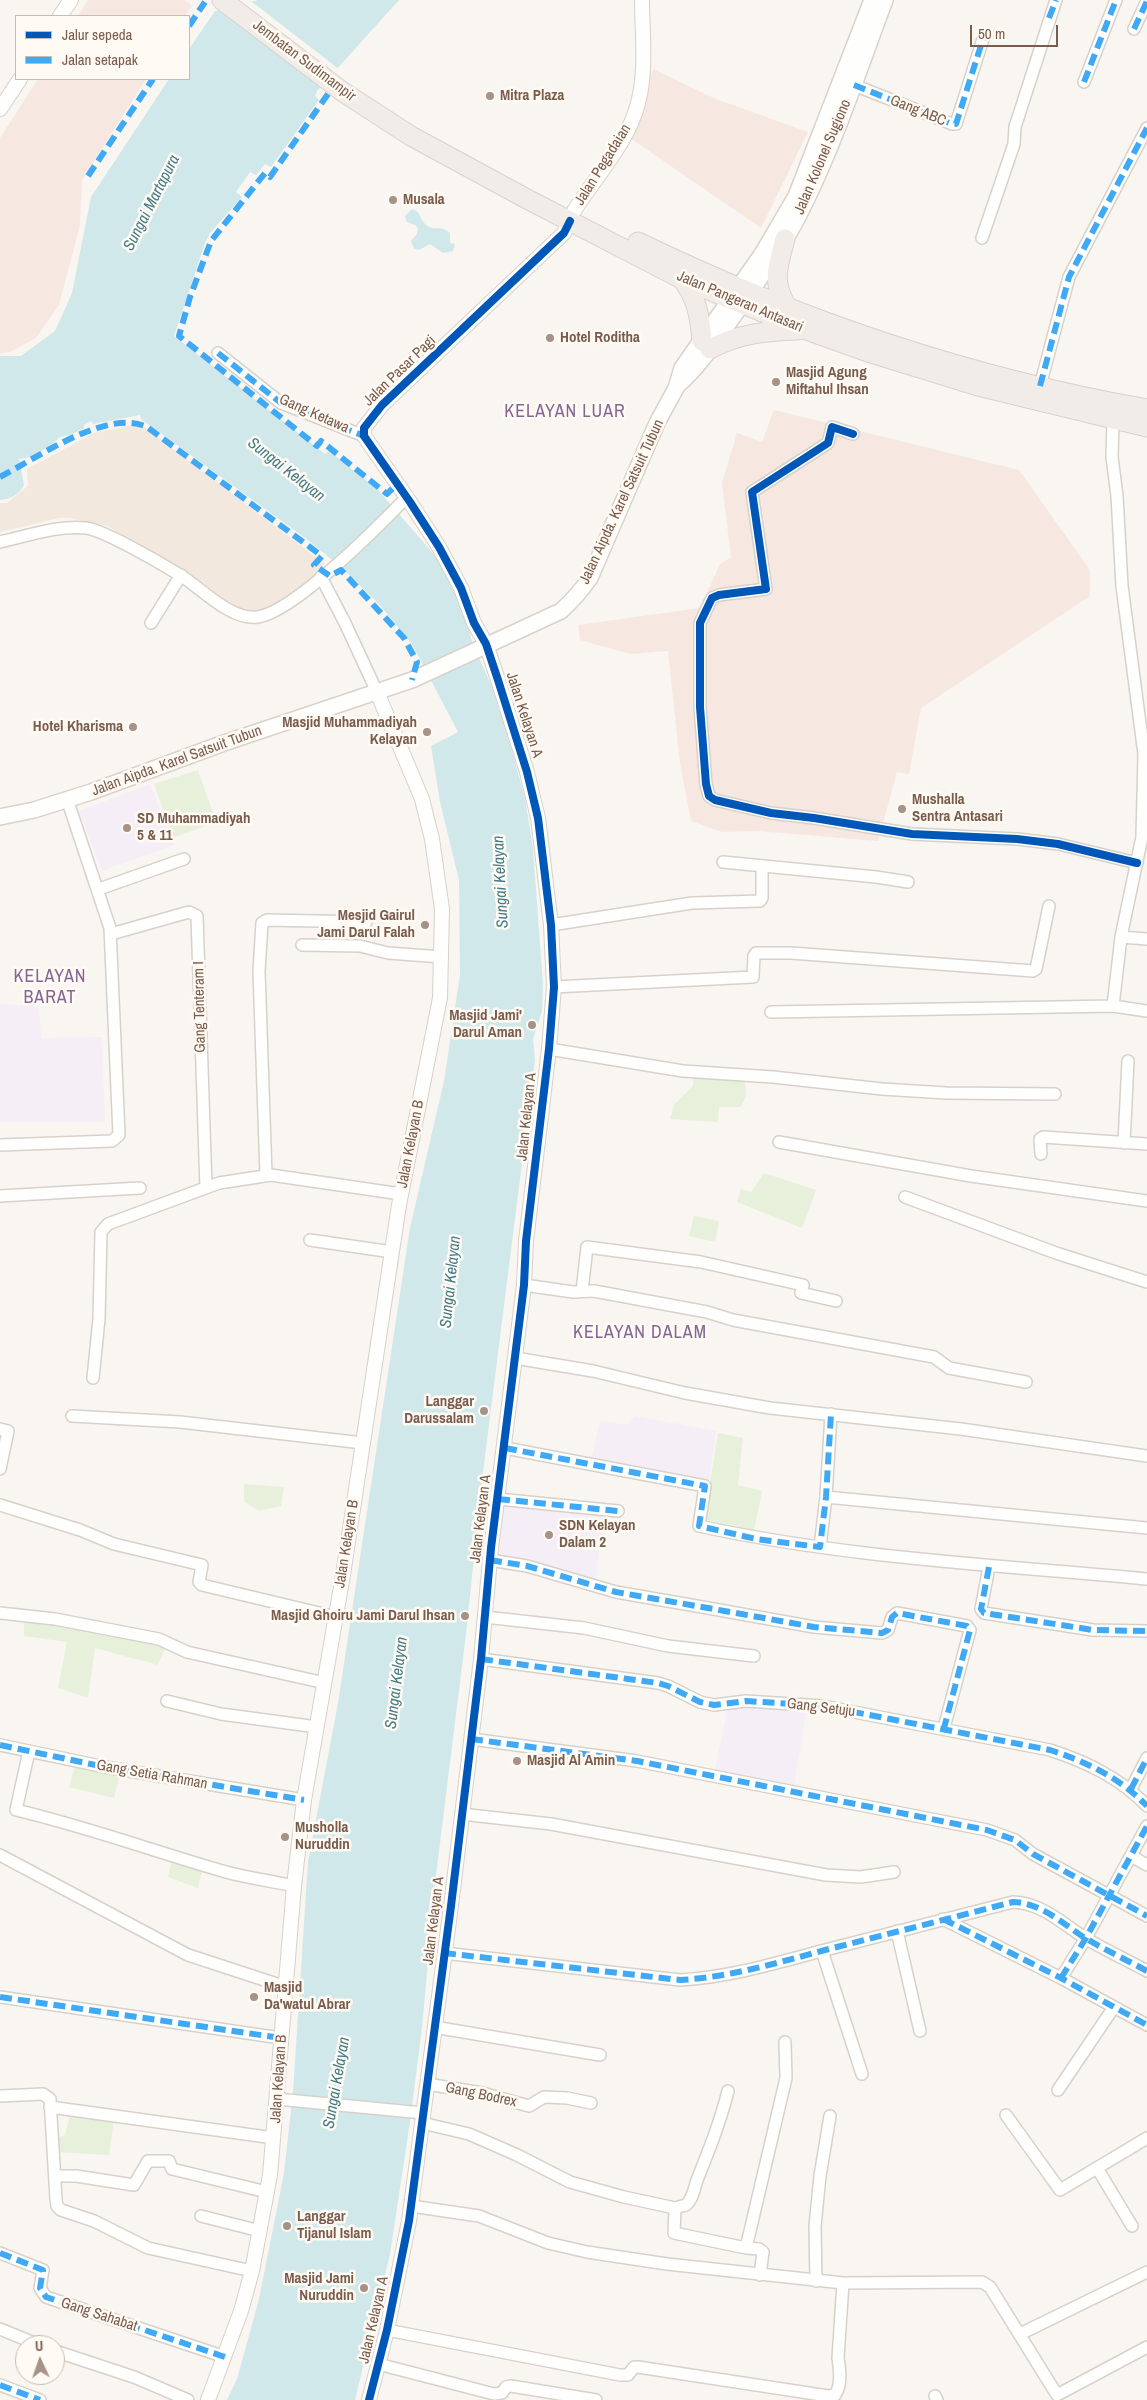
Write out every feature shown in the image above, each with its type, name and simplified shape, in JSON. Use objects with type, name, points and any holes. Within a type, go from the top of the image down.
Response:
[{"type":"highway","name":"Jembatan Sudimampir","points":[[222,0],[364,100]]},
{"type":"highway","name":"Jembatan Sudimampir","points":[[240,0],[364,100]]},
{"type":"highway","name":"Jalan Pangeran Antasari","points":[[364,100],[414,131],[572,216],[682,279],[787,307],[889,345],[948,363],[1040,386],[1147,409]]},
{"type":"highway","name":"Jalan Pangeran Antasari","points":[[572,216],[740,296],[804,329],[871,353],[978,386],[1147,427]]},
{"type":"highway","points":[[786,239],[777,286],[787,307]]},
{"type":"highway","points":[[682,279],[691,291],[697,305],[706,345],[745,334],[804,329]]},
{"type":"main road","name":"Jalan Kolonel Sugiono","points":[[740,296],[786,239],[818,174],[854,85],[872,0]]},
{"type":"main road","name":"Jalan Kolonel Sugiono","points":[[740,296],[796,196],[862,44],[885,0]]},
{"type":"main road","name":"Jalan Aipda. Karel Satsuit Tubun","points":[[0,817],[34,810],[224,743],[377,692],[468,655],[486,644],[561,611],[579,594],[590,578],[657,423],[676,388],[682,368],[706,345],[740,296]]},
{"type":"street","points":[[61,15],[71,0]]},
{"type":"street","name":"Jalan Pegadaian","points":[[572,216],[622,140],[638,104],[642,82],[642,0]]},
{"type":"street","points":[[982,238],[1014,144],[1015,126],[1056,0]]},
{"type":"street","points":[[1084,82],[1116,0]]},
{"type":"street","points":[[1134,29],[1147,1]]},
{"type":"street","name":"Gang ABC","points":[[854,85],[956,124],[982,39]]},
{"type":"street","points":[[0,109],[19,80]]},
{"type":"street","points":[[1040,386],[1069,277],[1147,128]]},
{"type":"street","name":"Jalan Pasar Pagi","points":[[364,436],[364,428],[382,406],[564,233],[572,216]]},
{"type":"street","name":"Gang Ketawa","points":[[218,352],[281,403],[364,436]]},
{"type":"street","points":[[1112,420],[1112,457],[1117,496],[1122,586],[1144,754],[1142,837],[1121,937],[1113,1006]]},
{"type":"street","points":[[853,434],[832,427],[828,443],[752,492],[766,589],[719,595],[712,598],[700,623],[700,707],[706,784],[709,796],[715,800],[771,813],[912,834],[1017,839],[1058,844],[1137,863]]},
{"type":"street","points":[[364,436],[439,547],[461,588],[474,623],[486,644]]},
{"type":"street","points":[[0,542],[68,527],[87,528],[133,549],[181,576],[226,608],[248,617],[259,617],[288,604],[321,578],[405,499]]},
{"type":"street","points":[[151,623],[181,576]]},
{"type":"street","points":[[321,578],[345,623],[377,692]]},
{"type":"street","name":"Jalan Kelayan A","points":[[369,2400],[387,2330],[411,2206],[420,2116],[427,2084],[481,1659],[490,1560],[524,1285],[526,1241],[549,1049],[554,987],[552,925],[539,826],[527,772],[486,644]]},
{"type":"street","name":"Jalan Kelayan B","points":[[208,2400],[241,2311],[252,2270],[267,2192],[274,2138],[282,2099],[281,2038],[294,1886],[304,1800],[336,1617],[401,1194],[440,998],[442,909],[432,839],[422,799],[377,692]]},
{"type":"street","points":[[0,1145],[112,1141],[119,1135],[111,934],[99,889],[67,799]]},
{"type":"street","points":[[99,889],[184,859]]},
{"type":"street","points":[[723,862],[876,877],[908,882]]},
{"type":"street","points":[[552,925],[692,903],[760,901],[762,900],[762,866]]},
{"type":"street","points":[[554,987],[753,977],[754,956],[756,953],[791,953],[1034,970],[1036,969],[1049,906]]},
{"type":"street","name":"Gang Tenteram I","points":[[111,934],[189,912],[197,916],[206,1188]]},
{"type":"street","points":[[266,1175],[259,971],[262,923],[267,920],[366,922]]},
{"type":"street","points":[[1121,937],[1147,939]]},
{"type":"street","points":[[302,945],[360,946],[388,953],[442,957]]},
{"type":"street","points":[[772,1012],[1113,1006],[1147,1010]]},
{"type":"street","points":[[549,1049],[683,1070],[882,1089],[946,1093],[1055,1094]]},
{"type":"street","points":[[1124,1143],[1128,1061]]},
{"type":"street","points":[[1041,1154],[1040,1138],[1043,1137],[1147,1144]]},
{"type":"street","points":[[778,1142],[970,1176],[1147,1201]]},
{"type":"street","points":[[93,1378],[99,1319],[100,1232],[102,1228],[116,1220],[206,1188],[235,1180],[266,1175],[401,1194]]},
{"type":"street","points":[[0,1196],[140,1188]]},
{"type":"street","points":[[905,1198],[1056,1253],[1147,1282]]},
{"type":"street","points":[[310,1240],[392,1252]]},
{"type":"street","points":[[582,1291],[587,1247],[730,1268],[802,1285],[801,1293],[836,1301]]},
{"type":"street","points":[[524,1285],[573,1292],[594,1291],[707,1312],[733,1320],[934,1357],[949,1368],[1026,1382]]},
{"type":"street","points":[[515,1358],[593,1371],[685,1393],[770,1408],[961,1429],[1147,1456]]},
{"type":"street","points":[[820,1547],[826,1496],[831,1414]]},
{"type":"street","points":[[72,1416],[180,1422],[362,1443]]},
{"type":"street","points":[[0,1429],[8,1431],[0,1469]]},
{"type":"street","points":[[505,1448],[705,1486],[700,1526],[756,1538],[990,1566],[1147,1579]]},
{"type":"street","points":[[826,1496],[1147,1528]]},
{"type":"street","points":[[498,1499],[618,1512]]},
{"type":"street","points":[[0,1505],[80,1530],[114,1544],[198,1564],[203,1567],[199,1582],[202,1585],[336,1617]]},
{"type":"street","points":[[490,1560],[527,1566],[616,1592],[814,1627],[885,1632],[895,1613],[967,1626],[970,1630],[944,1728]]},
{"type":"street","points":[[990,1566],[981,1609],[984,1613],[1093,1630],[1147,1631]]},
{"type":"street","points":[[0,1613],[54,1619],[159,1639],[187,1652],[325,1683]]},
{"type":"street","points":[[485,1617],[584,1628],[668,1646],[754,1656]]},
{"type":"street","name":"Gang Setuju","points":[[481,1659],[658,1683],[700,1702],[714,1705],[746,1701],[824,1706],[944,1728],[1058,1752],[1083,1760],[1131,1789],[1147,1806]]},
{"type":"street","points":[[167,1701],[220,1714],[317,1727]]},
{"type":"street","points":[[471,1739],[637,1761],[986,1830],[1015,1840],[1033,1854],[1147,1916]]},
{"type":"street","name":"Gang Setia Rahman","points":[[0,1745],[105,1767],[304,1800]]},
{"type":"street","points":[[29,1751],[16,1810],[96,1830],[228,1872],[294,1886]]},
{"type":"street","points":[[1131,1789],[1147,1758]]},
{"type":"street","points":[[461,1814],[551,1824],[826,1875],[861,1877],[894,1872]]},
{"type":"street","points":[[1061,1978],[1086,1938],[1147,1826]]},
{"type":"street","points":[[0,1855],[188,1955],[286,1987]]},
{"type":"street","points":[[1131,1856],[1147,1865]]},
{"type":"street","points":[[444,1953],[680,1980],[730,1974],[1014,1902],[1045,1911],[1086,1938],[1147,1971]]},
{"type":"street","points":[[943,1920],[1061,1978],[1147,2024]]},
{"type":"street","points":[[897,1931],[920,2031]]},
{"type":"street","points":[[822,1951],[862,2074]]},
{"type":"street","points":[[0,1997],[281,2038]]},
{"type":"street","points":[[1058,2090],[1114,2007]]},
{"type":"street","points":[[434,2027],[600,2055]]},
{"type":"street","points":[[746,2248],[784,2086],[785,2042]]},
{"type":"street","name":"Gang Bodrex","points":[[427,2084],[482,2093],[529,2106],[544,2097],[575,2099],[591,2103]]},
{"type":"street","points":[[282,2099],[420,2116],[518,2155],[570,2182],[624,2197],[676,2208],[686,2205],[691,2200],[707,2160],[728,2091]]},
{"type":"street","points":[[0,2096],[43,2094],[48,2096],[57,2206],[61,2210],[94,2221],[148,2248],[252,2270]]},
{"type":"street","points":[[50,2107],[274,2138]]},
{"type":"street","points":[[1006,2115],[1057,2188],[1062,2189],[1147,2138]]},
{"type":"street","points":[[816,2281],[814,2226],[830,2116]]},
{"type":"street","points":[[54,2176],[76,2176],[134,2185],[148,2161],[169,2162],[172,2169],[267,2192]]},
{"type":"street","points":[[1097,2168],[1132,2226]]},
{"type":"street","points":[[411,2206],[479,2216],[548,2243],[587,2252],[816,2281],[843,2283],[982,2282],[990,2287],[1059,2397],[1147,2347]]},
{"type":"street","points":[[676,2208],[674,2233],[759,2249],[763,2252],[760,2275]]},
{"type":"street","points":[[201,2216],[260,2231]]},
{"type":"street","name":"Gang Sahabat","points":[[0,2253],[43,2270],[40,2288],[46,2297],[225,2357]]},
{"type":"street","points":[[1020,2334],[1147,2272]]},
{"type":"street","points":[[387,2330],[620,2375],[628,2376],[634,2367],[638,2367],[776,2389],[835,2395],[838,2391],[840,2368],[838,2358],[843,2283]]},
{"type":"street","points":[[0,2329],[15,2335]]},
{"type":"street","points":[[65,2354],[134,2377],[188,2400]]},
{"type":"street","points":[[378,2364],[494,2394],[502,2393],[506,2387],[511,2386],[596,2400]]},
{"type":"street","points":[[0,2385],[40,2400]]},
{"type":"shaded area","points":[[88,0],[185,0],[192,6],[186,15],[79,15]]},
{"type":"shaded area","points":[[653,69],[716,99],[808,132],[761,228],[630,138],[638,119]]},
{"type":"shaded area","points":[[37,80],[145,80],[82,180],[80,225],[59,305],[36,338],[10,352],[0,353],[0,138]]},
{"type":"shaded area","points":[[774,410],[1019,470],[1090,570],[1090,596],[921,708],[909,774],[897,772],[878,841],[758,831],[722,832],[691,821],[680,763],[668,651],[630,654],[580,640],[578,625],[700,608],[720,564],[731,557],[722,483],[737,433],[762,442]]},
{"type":"shaded area","points":[[133,425],[144,427],[325,564],[291,602],[258,611],[245,610],[226,604],[108,526],[70,518],[59,518],[0,532],[0,503],[7,503],[28,486],[27,469],[94,433]]},
{"type":"shaded area","name":"SD Muhammadiyah 5 & 11","points":[[150,784],[174,845],[102,871],[79,811]]},
{"type":"shaded area","points":[[0,1004],[39,1006],[41,1038],[102,1037],[105,1122],[0,1122]]},
{"type":"shaded area","points":[[634,1416],[716,1431],[708,1488],[590,1465],[600,1421],[627,1425]]},
{"type":"shaded area","name":"SDN Kelayan Dalam 2","points":[[503,1503],[603,1513],[596,1581],[493,1558]]},
{"type":"shaded area","points":[[728,1706],[807,1707],[794,1788],[714,1775]]},
{"type":"green space","points":[[198,770],[216,822],[173,838],[154,784]]},
{"type":"green space","points":[[694,1073],[745,1079],[746,1096],[741,1107],[719,1107],[718,1122],[670,1119],[674,1105],[693,1086]]},
{"type":"green space","points":[[764,1173],[816,1190],[802,1228],[737,1202],[741,1189],[751,1192]]},
{"type":"green space","points":[[694,1216],[719,1221],[715,1242],[689,1236]]},
{"type":"green space","points":[[718,1433],[743,1438],[738,1485],[762,1491],[754,1530],[704,1519]]},
{"type":"green space","points":[[244,1484],[284,1487],[281,1506],[259,1511],[244,1501]]},
{"type":"green space","points":[[24,1623],[44,1623],[166,1646],[158,1665],[95,1648],[88,1698],[58,1688],[67,1642],[24,1636]]},
{"type":"green space","points":[[75,1766],[120,1774],[114,1798],[69,1787]]},
{"type":"green space","points":[[172,1859],[202,1871],[198,1888],[168,1877]]},
{"type":"green space","points":[[70,2115],[114,2119],[109,2155],[57,2152],[57,2138],[65,2135]]},
{"type":"water","points":[[258,0],[399,0],[317,91],[315,96],[319,100],[271,167],[265,164],[256,175],[250,172],[236,192],[242,197],[210,233],[205,243],[174,336],[325,454],[329,451],[378,490],[438,559],[465,613],[472,642],[491,685],[507,734],[525,798],[533,849],[543,985],[542,1011],[533,1039],[535,1060],[482,1480],[466,1634],[437,1867],[422,2027],[410,2122],[390,2254],[355,2400],[227,2400],[237,2379],[259,2299],[284,2173],[293,2092],[308,1862],[338,1703],[410,1228],[444,1081],[460,975],[459,880],[440,802],[431,746],[458,732],[412,644],[378,603],[342,568],[304,537],[141,419],[140,415],[93,424],[91,421],[84,425],[84,428],[70,435],[60,437],[50,446],[30,457],[19,459],[24,485],[14,496],[0,500],[0,356],[21,356],[55,331],[72,293],[91,197],[168,80],[190,80],[190,48],[215,11]]},
{"type":"water","points":[[412,209],[418,212],[426,225],[433,228],[441,228],[450,233],[450,243],[455,244],[453,251],[443,253],[430,244],[419,250],[414,249],[411,241],[417,234],[418,228],[407,222],[405,216]]},
{"type":"pier","points":[[251,1],[340,70],[324,87],[220,7]]},
{"type":"marked path","points":[[1049,18],[1056,0]]},
{"type":"marked path","points":[[1084,82],[1116,0]]},
{"type":"marked path","points":[[1134,29],[1147,1]]},
{"type":"marked path","points":[[190,24],[205,2]]},
{"type":"marked path","points":[[854,85],[956,124],[983,39]]},
{"type":"marked path","points":[[88,176],[152,80]]},
{"type":"marked path","points":[[328,94],[270,177],[265,173],[211,241],[190,297],[179,336],[317,446],[321,441],[387,494],[397,484]]},
{"type":"marked path","points":[[1040,386],[1069,277],[1147,128]]},
{"type":"marked path","points":[[218,353],[281,403],[364,436]]},
{"type":"marked path","points":[[0,477],[52,448],[93,429],[112,424],[131,423],[147,427],[322,556],[314,565],[330,576],[341,570],[404,638],[417,662],[412,680]]},
{"type":"marked path","points":[[505,1448],[705,1486],[699,1526],[756,1539],[820,1547],[826,1497],[831,1414]]},
{"type":"marked path","points":[[498,1499],[618,1511]]},
{"type":"marked path","points":[[490,1560],[527,1566],[616,1592],[814,1627],[882,1633],[888,1630],[892,1617],[897,1613],[967,1626],[970,1630],[944,1728]]},
{"type":"marked path","points":[[989,1567],[981,1609],[984,1613],[1093,1630],[1147,1631]]},
{"type":"marked path","points":[[481,1659],[658,1683],[700,1702],[714,1705],[746,1701],[823,1706],[1050,1750],[1102,1772],[1126,1787],[1147,1806]]},
{"type":"marked path","points":[[471,1739],[637,1761],[987,1830],[1015,1840],[1033,1854],[1147,1916]]},
{"type":"marked path","points":[[0,1745],[105,1767],[304,1800]]},
{"type":"marked path","points":[[1131,1789],[1147,1758]]},
{"type":"marked path","points":[[1061,1978],[1086,1938],[1147,1826]]},
{"type":"marked path","points":[[444,1953],[680,1980],[735,1973],[1013,1902],[1024,1903],[1043,1910],[1100,1947],[1147,1971]]},
{"type":"marked path","points":[[943,1919],[1061,1978],[1147,2025]]},
{"type":"marked path","points":[[0,1997],[281,2038]]},
{"type":"marked path","points":[[0,2253],[43,2270],[40,2288],[46,2297],[225,2357]]},
{"type":"marked path","points":[[0,2385],[40,2400]]},
{"type":"cycle path","points":[[369,2400],[387,2330],[409,2221],[451,1906],[481,1659],[491,1548],[524,1285],[526,1241],[549,1049],[554,987],[551,925],[538,818],[527,772],[486,644],[474,623],[461,588],[439,547],[364,436],[364,428],[382,405],[564,233],[570,221]]},
{"type":"cycle path","points":[[853,434],[832,427],[828,443],[752,492],[766,589],[719,595],[712,598],[700,623],[700,707],[706,784],[709,796],[715,800],[771,813],[912,834],[1017,839],[1058,844],[1137,863]]},
{"type":"place","name":"Mitra Plaza","points":[[490,96]]},
{"type":"place","name":"Musala","points":[[393,200]]},
{"type":"place","name":"Hotel Roditha","points":[[550,338]]},
{"type":"place","name":"Masjid Agung Miftahul Ihsan","points":[[776,382]]},
{"type":"place","name":"Hotel Kharisma","points":[[133,727]]},
{"type":"place","name":"Masjid Muhammadiyah Kelayan","points":[[427,732]]},
{"type":"place","name":"Mushalla Sentra Antasari","points":[[902,809]]},
{"type":"place","name":"SD Muhammadiyah 5 & 11","points":[[127,828]]},
{"type":"place","name":"Mesjid Gairul Jami Darul Falah","points":[[425,925]]},
{"type":"place","name":"Masjid Jami' Darul Aman","points":[[532,1025]]},
{"type":"place","name":"Langgar Darussalam","points":[[484,1411]]},
{"type":"place","name":"SDN Kelayan Dalam 2","points":[[549,1535]]},
{"type":"place","name":"Masjid Ghoiru Jami Darul Ihsan","points":[[465,1616]]},
{"type":"place","name":"Masjid Al Amin","points":[[517,1761]]},
{"type":"place","name":"Musholla Nuruddin","points":[[285,1837]]},
{"type":"place","name":"Masjid Da'watul Abrar","points":[[254,1997]]},
{"type":"place","name":"Langgar Tijanul Islam","points":[[287,2226]]},
{"type":"place","name":"Masjid Jami Nuruddin","points":[[364,2288]]},
{"type":"district","name":"KELAYAN LUAR","points":[[565,412]]},
{"type":"district","name":"KELAYAN BARAT","points":[[50,988]]},
{"type":"district","name":"KELAYAN DALAM","points":[[640,1333]]},
{"type":"water label","name":"Sungai Martapura","points":[[152,203]]},
{"type":"water label","name":"Sungai Kelayan","points":[[286,470]]},
{"type":"water label","name":"Sungai Kelayan","points":[[501,882]]},
{"type":"water label","name":"Sungai Kelayan","points":[[451,1282]]},
{"type":"water label","name":"Sungai Kelayan","points":[[397,1683]]},
{"type":"water label","name":"Sungai Kelayan","points":[[337,2083]]}]
